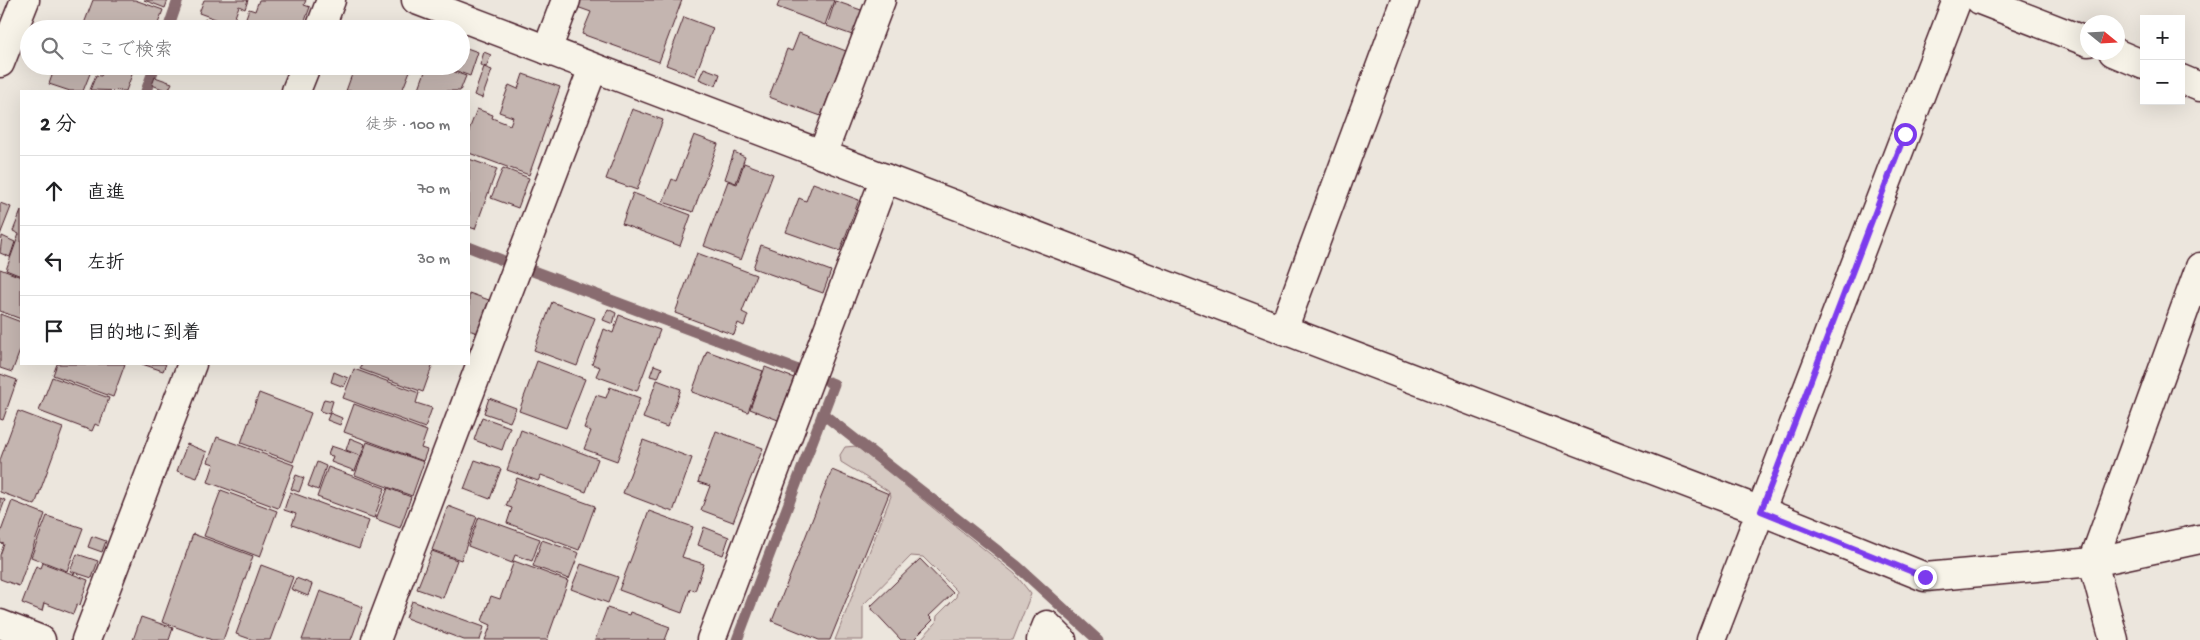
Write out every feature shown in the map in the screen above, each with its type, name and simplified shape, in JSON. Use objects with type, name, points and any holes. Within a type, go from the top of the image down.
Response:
[{"type":"street","points":[[0,62],[24,0]]},
{"type":"street","points":[[324,20],[332,0]]},
{"type":"street","points":[[416,0],[468,20]]},
{"type":"street","points":[[547,50],[566,0]]},
{"type":"street","points":[[822,155],[881,0]]},
{"type":"street","points":[[1283,330],[1405,0]]},
{"type":"street","points":[[1711,640],[1957,0]]},
{"type":"street","points":[[1980,0],[2080,39]]},
{"type":"street","points":[[470,21],[1761,511],[1925,577],[2093,562],[2200,539]]},
{"type":"street","points":[[2125,57],[2140,63]]},
{"type":"street","points":[[376,640],[593,68]]},
{"type":"street","points":[[296,90],[302,75]]},
{"type":"street","points":[[2185,81],[2200,87]]},
{"type":"street","points":[[711,640],[885,178]]},
{"type":"street","points":[[2114,640],[2093,562],[2200,267]]},
{"type":"street","points":[[86,640],[192,365]]},
{"type":"street","points":[[0,624],[41,640]]},
{"type":"street","points":[[1041,640],[1047,625],[1062,640]]},
{"type":"shaded area","points":[[856,446],[1015,574],[1031,594],[1013,640],[920,640],[936,623],[937,616],[956,597],[957,591],[923,557],[911,556],[863,605],[863,640],[835,640],[891,496],[888,491],[841,462],[840,455],[845,447]]},
{"type":"building","points":[[93,0],[135,0],[163,10],[159,20],[85,20]]},
{"type":"building","points":[[144,0],[168,0],[165,8]]},
{"type":"building","points":[[204,0],[248,0],[245,9],[239,6],[234,20],[218,20],[199,13]]},
{"type":"building","points":[[259,0],[306,0],[304,5],[310,7],[305,20],[245,20],[249,9],[255,11]]},
{"type":"building","points":[[579,0],[682,0],[659,62],[582,34],[591,12],[577,7]]},
{"type":"building","points":[[780,0],[834,0],[825,25],[777,7]]},
{"type":"building","points":[[835,1],[864,11],[855,36],[827,26]]},
{"type":"building","points":[[684,17],[713,28],[695,76],[666,65]]},
{"type":"building","points":[[799,33],[846,51],[821,116],[769,97],[787,49],[792,51]]},
{"type":"building","points":[[470,49],[478,52],[470,76],[467,75],[470,75]]},
{"type":"building","points":[[484,52],[491,55],[486,67],[480,65]]},
{"type":"building","points":[[484,67],[492,70],[482,98],[474,95]]},
{"type":"building","points":[[704,68],[720,74],[716,86],[699,79]]},
{"type":"building","points":[[523,74],[560,87],[529,175],[470,153],[470,127],[477,109],[493,115],[492,118],[510,125],[513,117],[499,112],[509,85],[518,89]]},
{"type":"building","points":[[52,75],[89,75],[83,90],[67,90],[49,84]]},
{"type":"building","points":[[96,75],[132,75],[126,90],[90,90]]},
{"type":"building","points":[[352,75],[408,75],[402,90],[346,90]]},
{"type":"building","points":[[424,75],[466,76],[460,90],[418,90]]},
{"type":"building","points":[[155,77],[172,83],[168,90],[152,85]]},
{"type":"building","points":[[632,109],[663,120],[637,190],[606,179]]},
{"type":"building","points":[[694,135],[718,144],[693,212],[663,202],[672,179],[676,181]]},
{"type":"building","points":[[734,152],[745,157],[736,183],[725,179]]},
{"type":"building","points":[[470,159],[497,169],[475,229],[470,227]]},
{"type":"building","points":[[744,163],[773,174],[741,260],[704,246],[728,181],[737,184]]},
{"type":"building","points":[[503,168],[529,178],[518,208],[491,198]]},
{"type":"building","points":[[813,183],[859,200],[840,251],[786,232],[799,198],[806,201]]},
{"type":"building","points":[[633,193],[691,215],[680,246],[622,224]]},
{"type":"building","points":[[0,203],[11,207],[0,235]]},
{"type":"building","points":[[20,214],[20,276],[6,270],[19,234],[13,231]]},
{"type":"building","points":[[2,236],[15,242],[10,257],[0,253]]},
{"type":"building","points":[[761,245],[831,271],[823,293],[753,268]]},
{"type":"building","points":[[697,253],[756,275],[742,312],[748,315],[744,326],[738,323],[734,335],[675,313]]},
{"type":"building","points":[[0,269],[20,277],[20,319],[0,311]]},
{"type":"building","points":[[470,293],[489,300],[477,333],[470,330]]},
{"type":"building","points":[[552,302],[595,318],[577,366],[534,350]]},
{"type":"building","points":[[608,309],[616,313],[613,324],[603,320]]},
{"type":"building","points":[[0,314],[20,322],[20,351],[12,372],[0,368]]},
{"type":"building","points":[[619,315],[660,330],[637,391],[596,376],[600,367],[592,364],[604,329],[613,333]]},
{"type":"building","points":[[707,351],[763,371],[748,412],[692,392]]},
{"type":"building","points":[[537,361],[585,379],[566,428],[519,411]]},
{"type":"building","points":[[57,365],[125,365],[113,397],[53,375]]},
{"type":"building","points":[[145,365],[166,365],[163,371]]},
{"type":"building","points":[[362,365],[433,365],[423,392],[360,369]]},
{"type":"building","points":[[654,365],[662,368],[658,378],[650,376]]},
{"type":"building","points":[[765,367],[794,378],[778,420],[750,409]]},
{"type":"building","points":[[354,369],[419,393],[416,403],[432,408],[425,428],[343,398]]},
{"type":"building","points":[[334,372],[348,378],[344,387],[331,382]]},
{"type":"building","points":[[0,374],[17,380],[3,420],[0,419]]},
{"type":"building","points":[[52,377],[109,398],[99,426],[95,424],[92,431],[39,411]]},
{"type":"building","points":[[657,380],[681,389],[667,427],[643,418]]},
{"type":"building","points":[[610,387],[640,398],[617,461],[584,449],[591,431],[584,428],[596,395],[606,398]]},
{"type":"building","points":[[259,393],[311,413],[293,462],[241,443]]},
{"type":"building","points":[[489,398],[516,408],[510,422],[484,413]]},
{"type":"building","points":[[324,399],[333,401],[329,414],[320,411]]},
{"type":"building","points":[[354,404],[427,431],[421,448],[427,450],[423,461],[344,432]]},
{"type":"building","points":[[18,411],[63,428],[35,505],[0,492],[0,460]]},
{"type":"building","points":[[330,413],[342,418],[340,425],[327,420]]},
{"type":"building","points":[[482,417],[510,427],[502,450],[474,440]]},
{"type":"building","points":[[521,430],[598,459],[586,492],[541,475],[538,481],[507,470]]},
{"type":"building","points":[[716,431],[763,448],[733,522],[701,510],[710,486],[698,482]]},
{"type":"building","points":[[217,437],[294,465],[278,508],[208,482],[214,464],[208,462]]},
{"type":"building","points":[[350,438],[365,444],[361,456],[346,450]]},
{"type":"building","points":[[643,440],[692,458],[673,512],[623,493]]},
{"type":"building","points":[[367,442],[424,462],[412,496],[355,475]]},
{"type":"building","points":[[187,444],[207,452],[197,478],[177,471]]},
{"type":"building","points":[[331,446],[361,456],[355,471],[331,462],[333,456],[328,455]]},
{"type":"building","points":[[475,460],[501,469],[490,499],[464,489]]},
{"type":"building","points":[[317,462],[326,466],[318,490],[308,486]]},
{"type":"building","points":[[328,467],[385,488],[374,518],[317,497]]},
{"type":"building","points":[[832,470],[889,494],[830,640],[819,640],[772,621]]},
{"type":"building","points":[[296,475],[304,478],[299,492],[291,489]]},
{"type":"building","points":[[517,478],[595,506],[579,550],[507,523],[512,508],[506,506]]},
{"type":"building","points":[[388,488],[411,497],[400,528],[376,519]]},
{"type":"building","points":[[221,490],[277,511],[260,557],[204,536]]},
{"type":"building","points":[[290,492],[369,521],[359,549],[292,525],[296,514],[284,510]]},
{"type":"building","points":[[0,498],[5,500],[0,514]]},
{"type":"building","points":[[12,501],[45,514],[19,586],[0,579],[0,555],[4,544],[0,543],[0,534]]},
{"type":"building","points":[[448,506],[477,517],[461,560],[432,550]]},
{"type":"building","points":[[649,511],[693,527],[682,557],[704,564],[695,591],[690,589],[682,613],[619,590]]},
{"type":"building","points":[[47,516],[83,528],[67,571],[31,557]]},
{"type":"building","points":[[479,517],[540,539],[532,561],[515,555],[512,563],[468,546]]},
{"type":"building","points":[[704,527],[729,537],[723,555],[698,545]]},
{"type":"building","points":[[193,534],[253,556],[223,640],[212,640],[162,622]]},
{"type":"building","points":[[92,536],[106,541],[102,552],[88,547]]},
{"type":"building","points":[[542,540],[579,553],[569,579],[533,566]]},
{"type":"building","points":[[432,551],[457,560],[443,598],[417,589]]},
{"type":"building","points":[[77,554],[98,561],[92,578],[70,571]]},
{"type":"building","points":[[920,559],[953,593],[929,616],[933,620],[913,640],[901,640],[870,607]]},
{"type":"building","points":[[514,561],[568,581],[547,640],[485,640],[491,625],[482,621],[491,596],[500,599]]},
{"type":"building","points":[[43,563],[88,580],[80,605],[77,604],[73,614],[44,603],[42,611],[22,603],[36,566],[41,568]]},
{"type":"building","points":[[581,564],[618,577],[608,603],[571,589]]},
{"type":"building","points":[[261,565],[293,577],[270,640],[253,640],[236,634]]},
{"type":"building","points":[[296,578],[312,584],[308,596],[291,589]]},
{"type":"building","points":[[320,591],[363,607],[351,640],[302,640]]},
{"type":"building","points":[[412,601],[484,627],[480,640],[464,640],[406,618]]},
{"type":"building","points":[[607,608],[629,615],[630,612],[670,627],[665,640],[595,640]]},
{"type":"building","points":[[141,617],[173,628],[169,640],[133,640]]},
{"type":"waterway","points":[[171,20],[178,0]]},
{"type":"waterway","points":[[146,90],[152,75]]},
{"type":"waterway","points":[[470,247],[502,260]]},
{"type":"waterway","points":[[533,271],[798,370]]},
{"type":"waterway","points":[[737,640],[834,384],[829,382]]},
{"type":"waterway","points":[[823,414],[1017,566],[1098,640]]},
{"type":"route","points":[[1905,134],[1761,511],[1925,577]]}]
